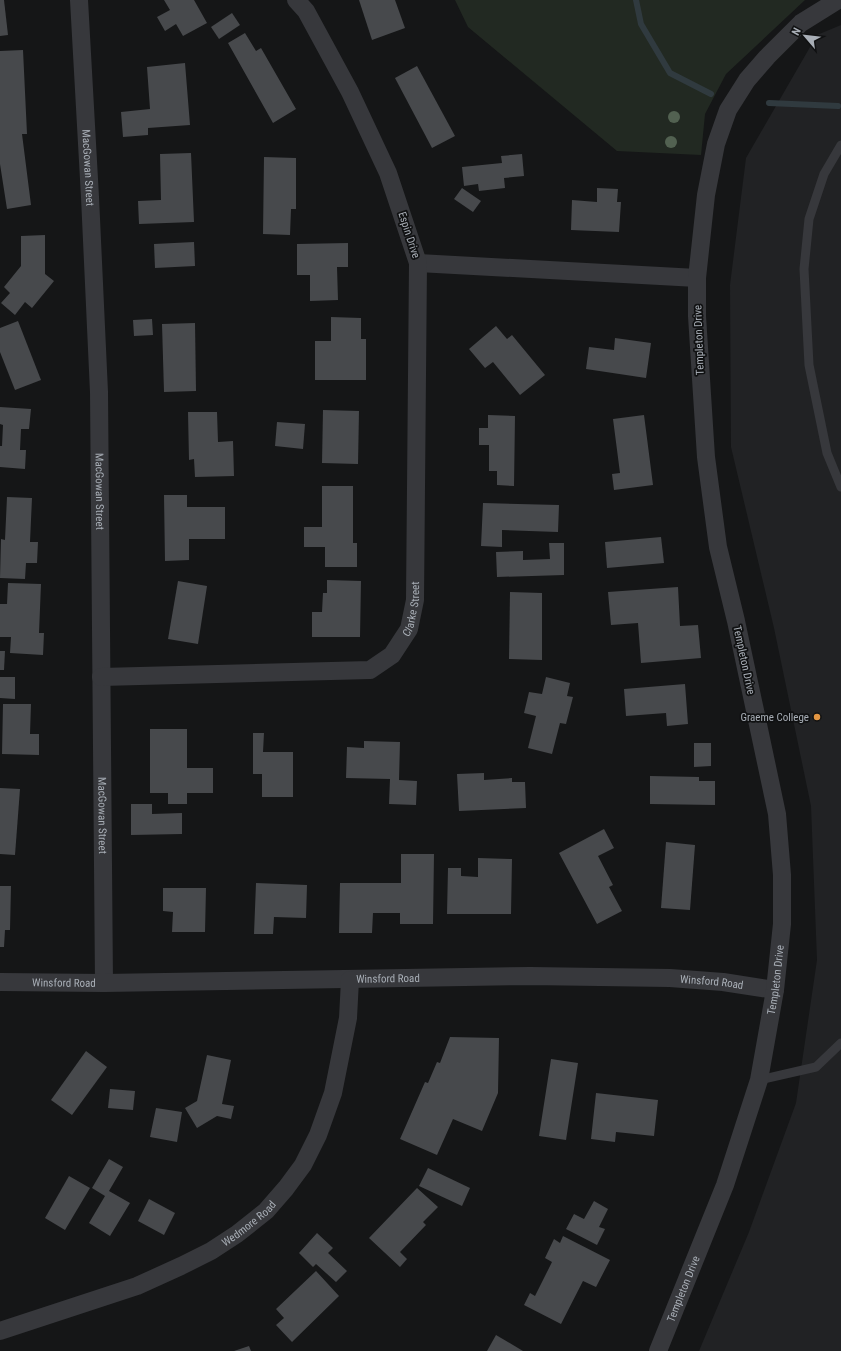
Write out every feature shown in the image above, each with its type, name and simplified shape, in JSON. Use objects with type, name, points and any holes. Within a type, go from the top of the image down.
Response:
[{"type":"street","name":"MacGowan Street","points":[[79,0],[99,392],[104,983]]},
{"type":"street","name":"Espin Drive","points":[[296,0],[306,11],[335,65],[388,174],[418,263],[698,278]]},
{"type":"street","name":"Templeton Drive","points":[[658,1351],[726,1185],[759,1080],[775,990],[782,917],[782,875],[777,814],[718,547],[706,457],[697,316],[698,278],[706,194],[716,144],[728,110],[747,80],[767,57],[801,23],[838,0]]},
{"type":"street","name":"Clarke Street","points":[[101,677],[370,670],[392,655],[409,629],[415,600],[418,263]]},
{"type":"street","name":"Winsford Road","points":[[0,982],[104,983],[530,976],[662,978],[723,982],[775,990]]},
{"type":"street","name":"Wedmore Road","points":[[0,1331],[137,1286],[211,1251],[237,1234],[266,1211],[303,1165],[318,1135],[333,1093],[348,1018],[350,980]]},
{"type":"lane","points":[[841,145],[824,174],[809,219],[804,269],[809,365],[827,453],[841,487]]},
{"type":"lane","points":[[759,1080],[816,1067],[841,1043]]},
{"type":"shaded area","points":[[455,0],[805,0],[726,74],[705,114],[701,155],[617,151],[468,27]]},
{"type":"shaded area","name":"Graeme College","points":[[841,25],[841,1351],[699,1351],[749,1232],[796,1103],[817,960],[811,806],[774,628],[731,447],[730,285],[746,158],[817,35]]},
{"type":"building","points":[[0,0],[4,0],[8,35],[0,36]]},
{"type":"building","points":[[164,0],[194,0],[207,23],[183,36],[176,24],[165,31],[157,17],[170,10]]},
{"type":"building","points":[[359,0],[395,0],[405,28],[372,40]]},
{"type":"building","points":[[232,13],[240,25],[219,39],[211,27]]},
{"type":"building","points":[[245,33],[256,51],[261,48],[296,109],[273,123],[228,43]]},
{"type":"building","points":[[23,50],[27,134],[22,134],[31,205],[7,209],[0,164],[0,51]]},
{"type":"building","points":[[185,63],[190,125],[148,128],[148,135],[123,137],[121,112],[150,109],[147,67]]},
{"type":"building","points":[[417,66],[455,136],[432,148],[395,78]]},
{"type":"building","points":[[191,153],[194,222],[139,224],[138,201],[161,200],[160,154]]},
{"type":"building","points":[[522,154],[524,176],[504,178],[505,188],[479,191],[478,184],[464,186],[462,167],[502,163],[501,156]]},
{"type":"building","points":[[264,157],[296,158],[296,209],[291,209],[290,235],[263,234]]},
{"type":"building","points":[[462,188],[481,201],[473,212],[454,199]]},
{"type":"building","points":[[597,188],[618,189],[617,202],[621,202],[619,232],[571,230],[572,200],[597,202]]},
{"type":"building","points":[[45,235],[45,274],[54,281],[32,308],[25,302],[15,315],[1,303],[10,293],[4,287],[21,266],[21,236]]},
{"type":"building","points":[[194,242],[195,266],[155,268],[154,244]]},
{"type":"building","points":[[348,243],[348,267],[337,267],[338,300],[310,301],[310,275],[297,275],[297,244]]},
{"type":"building","points":[[331,317],[361,318],[361,339],[366,339],[366,380],[315,380],[315,341],[331,341]]},
{"type":"building","points":[[152,319],[153,335],[134,336],[133,320]]},
{"type":"building","points":[[18,321],[41,380],[15,390],[0,352],[0,328]]},
{"type":"building","points":[[195,323],[196,391],[164,392],[162,324]]},
{"type":"building","points":[[496,326],[507,339],[512,335],[545,375],[520,395],[493,362],[485,368],[469,349]]},
{"type":"building","points":[[615,338],[651,343],[646,378],[586,369],[589,347],[614,350]]},
{"type":"building","points":[[0,407],[31,409],[29,429],[21,429],[20,450],[26,450],[25,469],[0,467],[0,446],[2,446],[3,425],[0,424]]},
{"type":"building","points":[[323,410],[359,411],[358,464],[322,463]]},
{"type":"building","points":[[188,412],[217,412],[218,442],[233,441],[234,476],[195,477],[194,459],[189,460]]},
{"type":"building","points":[[488,415],[515,416],[514,486],[497,485],[497,471],[489,471],[489,445],[479,445],[479,428],[488,428]]},
{"type":"building","points":[[644,415],[653,485],[614,490],[612,474],[620,473],[613,419]]},
{"type":"building","points":[[277,422],[305,424],[303,449],[275,446]]},
{"type":"building","points":[[322,486],[353,486],[353,543],[357,543],[357,567],[325,567],[325,547],[304,547],[304,527],[322,527]]},
{"type":"building","points":[[164,495],[187,495],[187,507],[225,507],[225,539],[189,539],[189,560],[165,561]]},
{"type":"building","points":[[7,497],[32,498],[30,542],[38,542],[37,563],[26,563],[25,579],[0,578],[1,539],[5,540]]},
{"type":"building","points":[[483,503],[559,505],[558,532],[502,530],[502,547],[481,546]]},
{"type":"building","points":[[661,537],[664,563],[607,568],[605,542]]},
{"type":"building","points":[[549,543],[564,543],[564,575],[497,577],[496,552],[523,551],[523,560],[550,559]]},
{"type":"building","points":[[327,580],[361,581],[360,637],[312,637],[312,612],[322,612],[323,593],[327,593]]},
{"type":"building","points":[[178,581],[207,586],[198,644],[168,639]]},
{"type":"building","points":[[8,583],[41,584],[39,633],[44,633],[43,655],[10,653],[11,637],[0,637],[0,604],[7,604]]},
{"type":"building","points":[[678,587],[680,626],[698,625],[701,658],[641,663],[638,623],[611,625],[608,592]]},
{"type":"building","points":[[510,592],[542,593],[542,660],[509,659]]},
{"type":"building","points":[[0,651],[5,651],[4,670],[0,670]]},
{"type":"building","points":[[0,677],[15,677],[15,699],[0,698]]},
{"type":"building","points":[[546,677],[570,683],[567,696],[573,697],[566,724],[560,723],[552,754],[528,748],[536,716],[524,713],[529,692],[542,694]]},
{"type":"building","points":[[685,684],[688,724],[667,726],[666,713],[626,716],[624,689]]},
{"type":"building","points":[[3,704],[31,704],[30,734],[39,734],[39,755],[2,754]]},
{"type":"building","points":[[150,729],[187,729],[187,768],[213,768],[213,793],[187,793],[187,804],[168,804],[168,793],[150,793]]},
{"type":"building","points":[[253,733],[264,733],[263,752],[293,752],[293,797],[262,797],[262,774],[253,774]]},
{"type":"building","points":[[364,741],[400,742],[399,780],[417,781],[416,805],[389,804],[390,779],[346,778],[347,747],[364,748]]},
{"type":"building","points":[[694,743],[711,743],[711,766],[694,767]]},
{"type":"building","points":[[484,773],[484,780],[512,778],[512,782],[525,782],[526,808],[459,811],[457,774]]},
{"type":"building","points":[[650,776],[699,777],[699,781],[715,781],[715,805],[650,804]]},
{"type":"building","points":[[0,788],[20,789],[15,855],[0,854]]},
{"type":"building","points":[[131,804],[152,804],[152,814],[182,813],[182,834],[131,835]]},
{"type":"building","points":[[604,829],[614,848],[598,856],[613,885],[609,887],[622,911],[597,924],[559,853]]},
{"type":"building","points":[[666,842],[695,845],[690,910],[661,908]]},
{"type":"building","points":[[401,854],[434,854],[433,924],[400,924],[400,913],[373,913],[372,933],[339,933],[340,883],[401,883]]},
{"type":"building","points":[[478,858],[512,859],[511,914],[447,914],[448,868],[461,868],[461,876],[478,877]]},
{"type":"building","points":[[256,883],[307,885],[306,918],[274,917],[273,934],[254,934]]},
{"type":"building","points":[[0,886],[11,886],[10,930],[5,930],[4,947],[0,947]]},
{"type":"building","points":[[163,888],[206,888],[205,932],[172,932],[173,912],[163,911]]},
{"type":"building","points":[[450,1037],[499,1038],[498,1093],[482,1131],[453,1119],[437,1155],[400,1139],[425,1082],[428,1083],[437,1062],[440,1063]]},
{"type":"building","points":[[86,1051],[107,1067],[72,1115],[51,1100]]},
{"type":"building","points":[[207,1055],[231,1060],[222,1104],[234,1106],[231,1119],[217,1116],[197,1128],[185,1108],[197,1101]]},
{"type":"building","points":[[551,1059],[578,1063],[566,1140],[539,1136]]},
{"type":"building","points":[[110,1089],[135,1091],[133,1110],[108,1108]]},
{"type":"building","points":[[596,1093],[658,1100],[654,1136],[616,1132],[615,1142],[591,1139]]},
{"type":"building","points":[[156,1108],[182,1112],[177,1142],[150,1137]]},
{"type":"building","points":[[109,1159],[123,1167],[109,1191],[130,1203],[110,1236],[89,1223],[105,1196],[92,1188]]},
{"type":"building","points":[[428,1168],[470,1188],[462,1206],[419,1186]]},
{"type":"building","points":[[69,1176],[90,1188],[65,1230],[45,1218]]},
{"type":"building","points":[[417,1188],[438,1207],[423,1222],[426,1225],[400,1252],[407,1259],[400,1267],[369,1238]]},
{"type":"building","points":[[149,1199],[175,1213],[164,1235],[138,1221]]},
{"type":"building","points":[[594,1201],[608,1209],[599,1227],[605,1229],[597,1245],[566,1229],[574,1214],[584,1219]]},
{"type":"building","points":[[317,1233],[333,1248],[328,1253],[347,1271],[336,1282],[316,1264],[313,1267],[299,1253]]},
{"type":"building","points":[[563,1236],[610,1260],[596,1287],[583,1281],[561,1324],[524,1305],[530,1293],[535,1296],[552,1262],[545,1258],[554,1239],[560,1243]]},
{"type":"building","points":[[316,1271],[339,1296],[292,1342],[276,1325],[284,1318],[276,1309]]},
{"type":"building","points":[[496,1335],[523,1351],[487,1351]]},
{"type":"building","points":[[249,1346],[251,1351],[234,1351]]},
{"type":"waterway","points":[[636,0],[641,24],[670,73],[711,94]]},
{"type":"waterway","points":[[769,103],[838,106]]},
{"type":"place","name":"Graeme College","points":[[817,717]]}]
